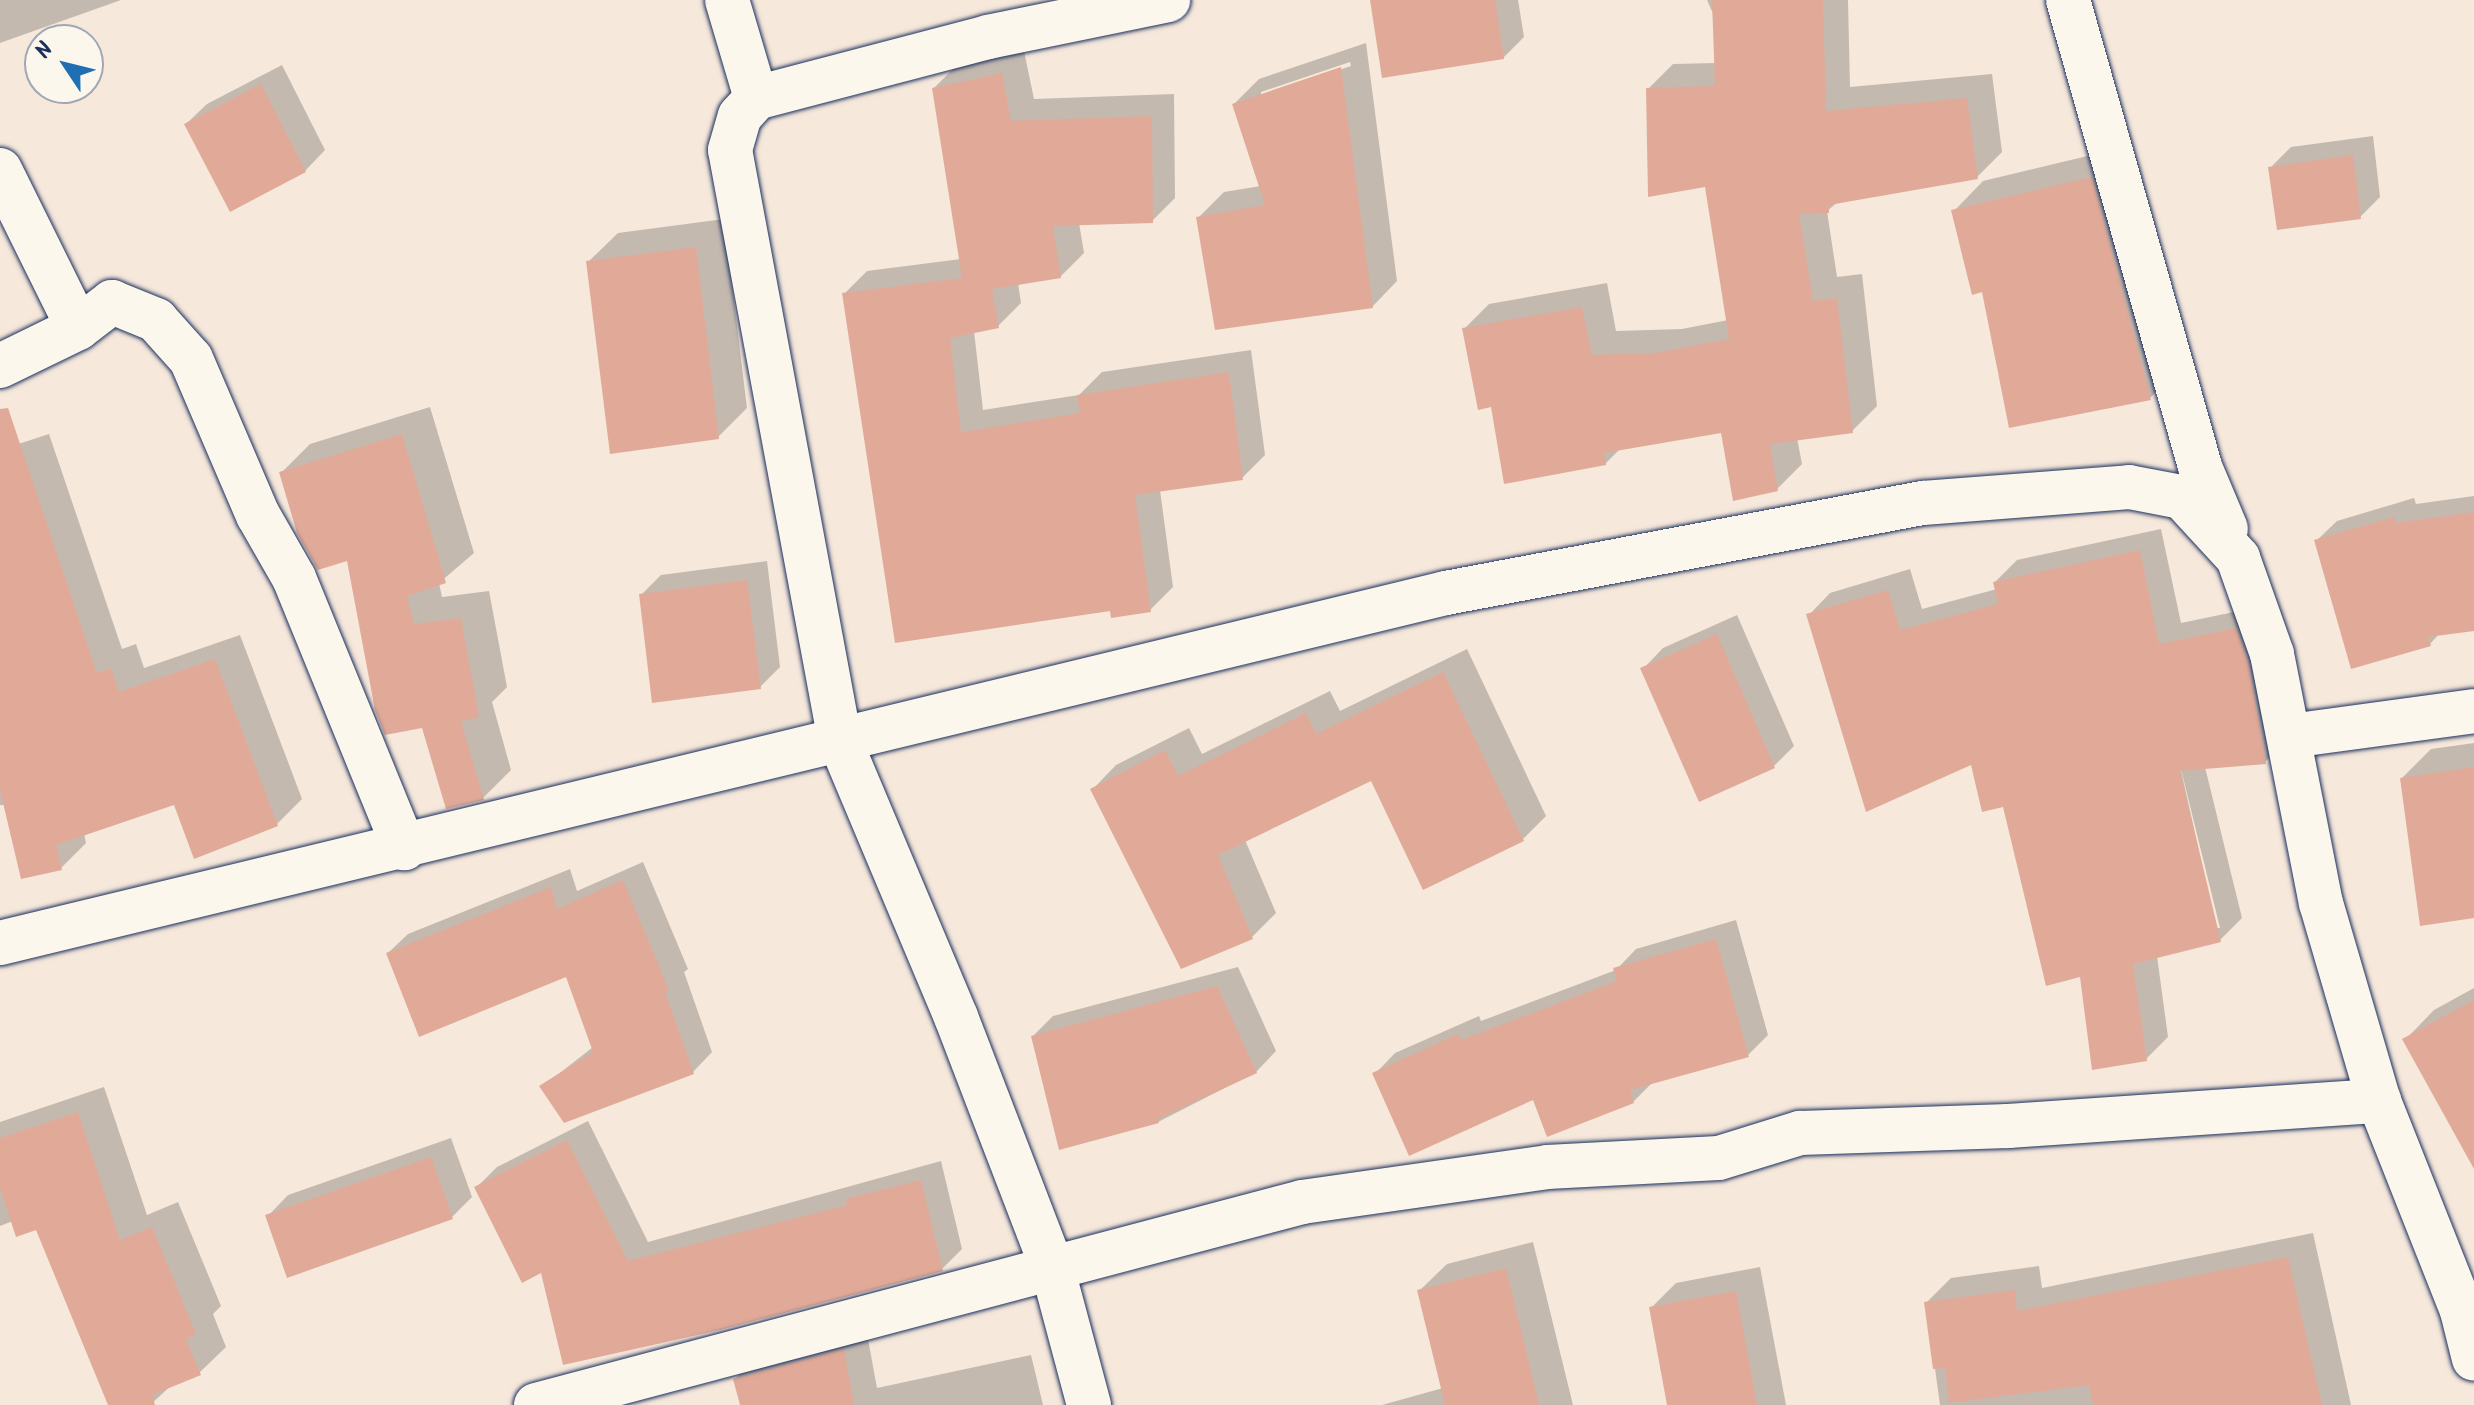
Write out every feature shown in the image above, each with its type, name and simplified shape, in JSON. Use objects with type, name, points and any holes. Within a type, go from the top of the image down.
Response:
[{"type":"street","points":[[727,0],[756,98]]},
{"type":"street","points":[[1089,1405],[1052,1267],[956,1017],[840,741],[730,150],[740,116],[756,98],[988,37],[1168,0]]},
{"type":"street","points":[[2068,0],[2200,467],[2238,558],[2272,654],[2321,903],[2379,1101],[2468,1293],[2474,1359]]},
{"type":"street","points":[[0,170],[78,328]]},
{"type":"street","points":[[0,366],[78,328],[112,302],[156,320],[191,359],[258,515],[294,578],[404,848]]},
{"type":"street","points":[[0,943],[404,848],[1446,593],[1923,503],[2129,487],[2182,497],[2238,558]]},
{"type":"street","points":[[2290,736],[2474,711]]},
{"type":"street","points":[[536,1405],[1302,1202],[1547,1167],[1719,1158],[1800,1133],[2008,1126],[2379,1101]]},
{"type":"building","points":[[1370,0],[1495,0],[1504,59],[1382,78]]},
{"type":"building","points":[[1712,0],[1823,0],[1826,111],[1967,98],[1978,179],[1829,205],[1829,213],[1799,214],[1813,301],[1837,298],[1853,433],[1770,444],[1778,491],[1733,501],[1721,433],[1604,453],[1606,465],[1504,484],[1491,407],[1478,410],[1462,328],[1582,307],[1592,355],[1655,353],[1729,339],[1705,187],[1648,197],[1646,88],[1715,86]]},
{"type":"building","points":[[1341,67],[1373,308],[1215,330],[1196,217],[1265,205],[1232,104]]},
{"type":"building","points":[[1002,73],[1011,121],[1152,116],[1153,223],[1053,226],[1061,278],[992,289],[999,328],[950,338],[961,432],[1080,413],[1077,395],[1229,372],[1243,480],[1135,495],[1151,612],[1111,618],[1110,611],[895,643],[842,293],[962,278],[932,88]]},
{"type":"building","points":[[261,84],[306,172],[230,212],[184,124]]},
{"type":"building","points":[[2353,155],[2361,219],[2277,230],[2268,167]]},
{"type":"building","points":[[2092,177],[2151,400],[2009,428],[1982,292],[1972,295],[1951,210]]},
{"type":"building","points":[[696,247],[719,439],[610,454],[586,261]]},
{"type":"building","points":[[8,408],[97,673],[111,668],[119,692],[215,659],[278,826],[194,859],[174,805],[56,845],[62,870],[21,879],[0,790],[0,409]]},
{"type":"building","points":[[402,434],[446,583],[407,596],[414,624],[461,618],[479,717],[461,721],[484,800],[446,809],[422,728],[385,735],[375,710],[347,561],[318,570],[297,533],[279,472]]},
{"type":"building","points":[[2474,512],[2474,631],[2428,637],[2431,646],[2351,669],[2314,540],[2394,517],[2396,523]]},
{"type":"building","points":[[2140,550],[2159,644],[2236,628],[2248,661],[2266,764],[2180,771],[2221,942],[2133,964],[2147,1061],[2092,1070],[2080,977],[2046,986],[2003,807],[1982,812],[1971,765],[1866,812],[1806,614],[1888,590],[1900,630],[1998,604],[1993,582]]},
{"type":"building","points":[[747,580],[761,689],[652,703],[639,594]]},
{"type":"building","points":[[1717,634],[1775,768],[1699,802],[1640,668]]},
{"type":"building","points":[[1443,672],[1524,841],[1423,890],[1371,781],[1218,855],[1253,939],[1181,969],[1090,789],[1165,750],[1178,776],[1306,713],[1316,734]]},
{"type":"building","points":[[2474,767],[2474,918],[2420,926],[2400,778]]},
{"type":"building","points":[[623,880],[669,990],[665,992],[694,1074],[564,1123],[539,1086],[593,1052],[566,977],[419,1037],[386,953],[551,887],[557,909]]},
{"type":"building","points":[[1716,939],[1749,1057],[1630,1090],[1634,1103],[1547,1137],[1533,1100],[1409,1156],[1372,1073],[1458,1034],[1461,1040],[1617,981],[1613,968]]},
{"type":"building","points":[[1217,986],[1257,1073],[1158,1119],[1159,1123],[1059,1150],[1031,1036]]},
{"type":"building","points":[[2474,1000],[2474,1169],[2402,1039]]},
{"type":"building","points":[[78,1112],[120,1240],[152,1227],[196,1334],[186,1339],[201,1375],[152,1395],[155,1405],[108,1405],[36,1230],[16,1237],[0,1188],[0,1138]]},
{"type":"building","points":[[567,1140],[628,1261],[847,1205],[845,1199],[921,1180],[943,1271],[720,1330],[563,1365],[541,1273],[522,1283],[474,1187]]},
{"type":"building","points":[[431,1157],[453,1219],[287,1278],[265,1215]]},
{"type":"building","points":[[2288,1257],[2322,1405],[2093,1405],[2089,1385],[1949,1403],[1945,1368],[1933,1369],[1924,1302],[2015,1290],[2017,1311]]},
{"type":"building","points":[[1506,1268],[1539,1405],[1445,1405],[1417,1290]]},
{"type":"building","points":[[1736,1291],[1757,1405],[1667,1405],[1649,1307]]},
{"type":"building","points":[[844,1349],[854,1405],[740,1405],[733,1379]]}]
